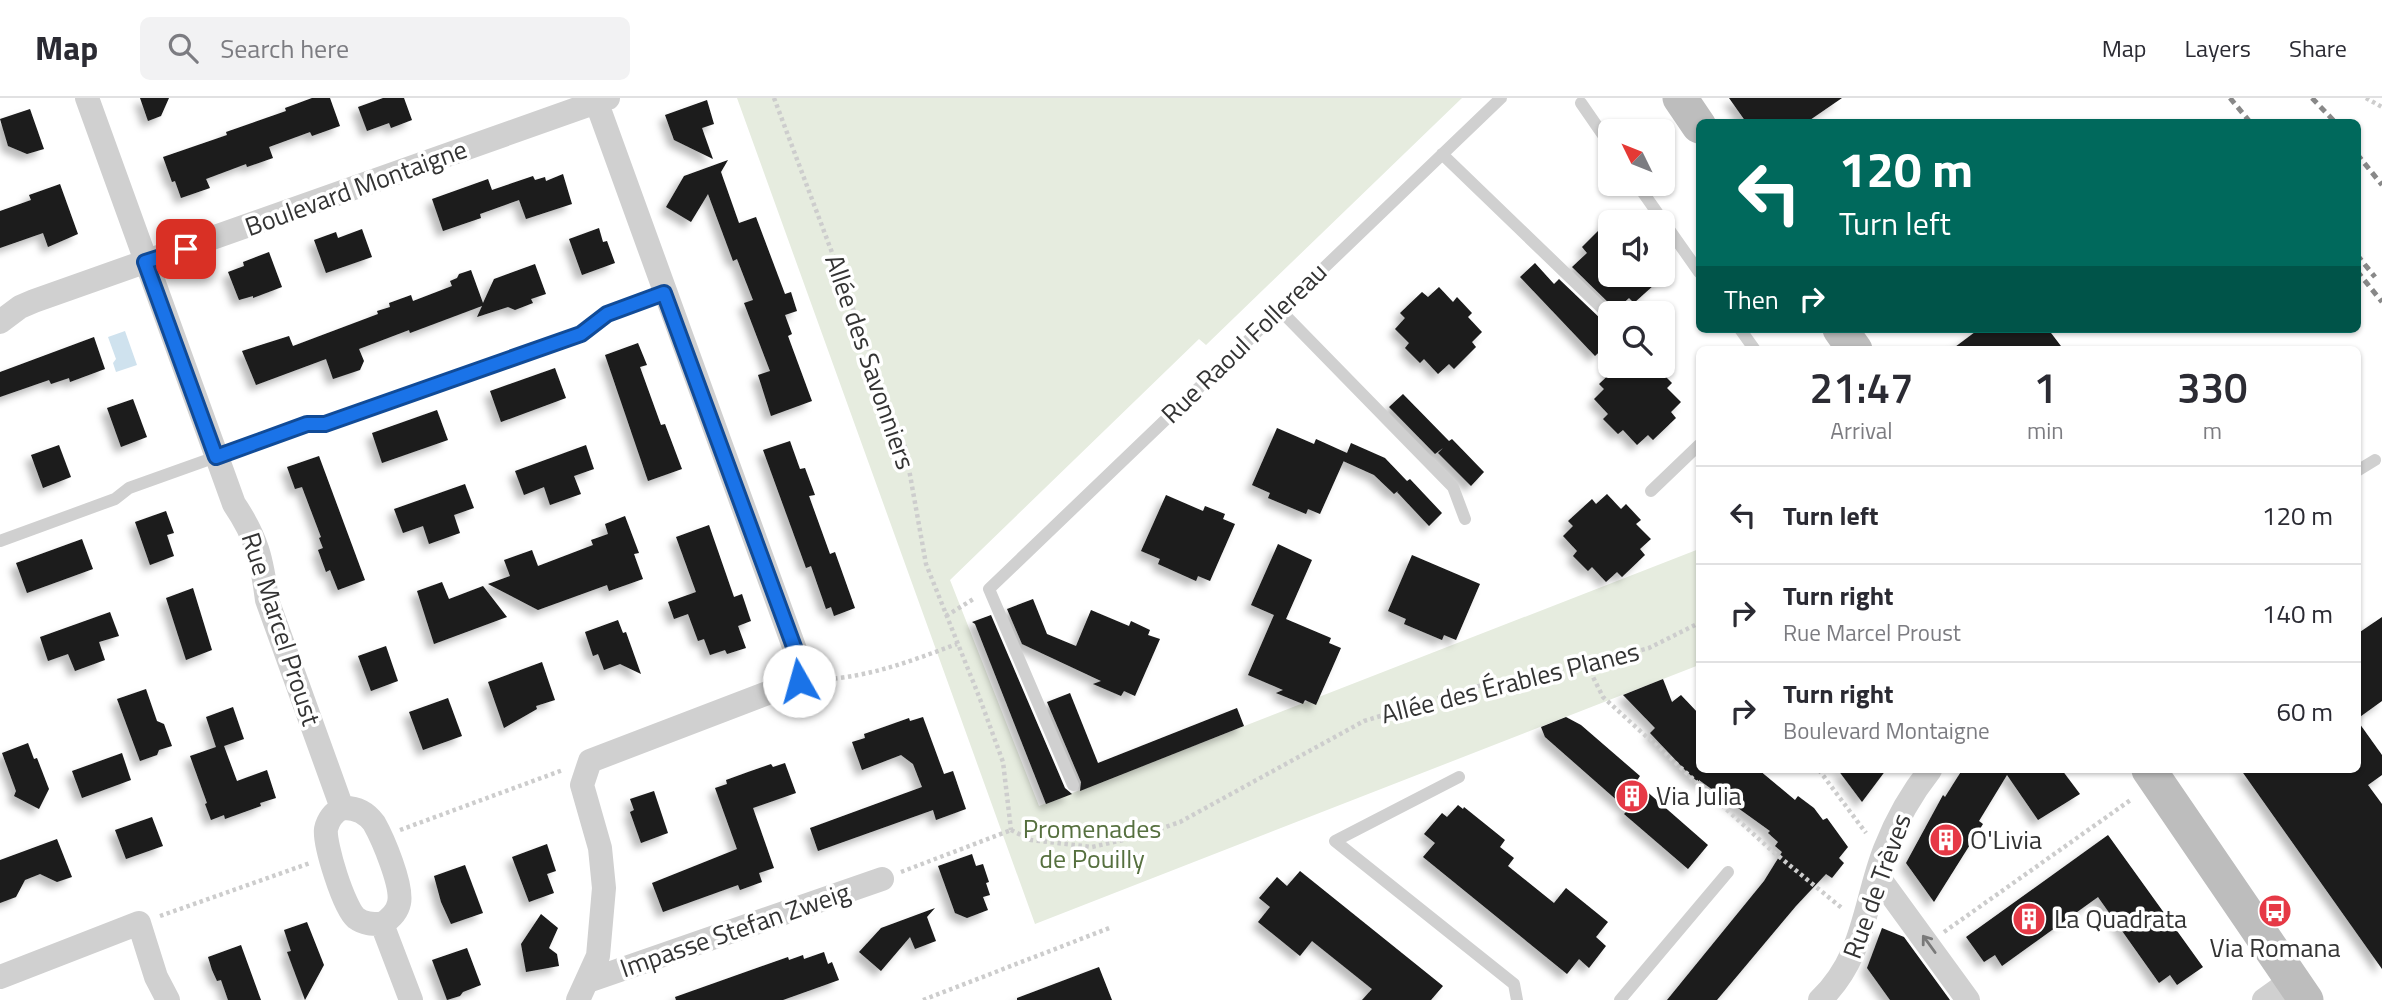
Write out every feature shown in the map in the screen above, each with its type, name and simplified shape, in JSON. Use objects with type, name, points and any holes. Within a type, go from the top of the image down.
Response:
[{"type":"street","name":"Rue Marcel Proust","points":[[87,98],[216,457],[234,504],[250,529],[262,564],[267,600],[342,808]]},
{"type":"street","points":[[1679,98],[1696,122]]},
{"type":"street","name":"Boulevard Montaigne","points":[[0,322],[20,307],[34,301],[600,99]]},
{"type":"street","points":[[583,991],[598,956],[604,888],[600,848],[582,785],[590,761],[799,681],[797,655],[664,293],[600,99]]},
{"type":"street","name":"Rue de Trèves","points":[[1820,1000],[1844,973],[1864,924],[1885,850],[1900,816],[1928,773]]},
{"type":"street","points":[[2141,784],[2299,990],[2264,1000]]},
{"type":"street","points":[[342,808],[356,808],[374,823],[398,887],[399,903],[395,912],[382,924],[369,925],[351,913],[330,856],[327,826],[334,814],[342,808]]},
{"type":"street","points":[[1877,875],[1968,1000]]},
{"type":"street","name":"Impasse Stefan Zweig","points":[[583,991],[882,879]]},
{"type":"street","points":[[0,977],[139,923],[156,978],[168,1000]]},
{"type":"street","points":[[382,924],[411,1000]]},
{"type":"lane","name":"Rue Raoul Follereau","points":[[989,589],[1501,98]]},
{"type":"lane","points":[[1581,103],[1598,128]]},
{"type":"lane","points":[[1442,154],[1598,304]]},
{"type":"lane","points":[[1645,196],[1696,268]]},
{"type":"lane","points":[[0,541],[115,499],[129,488],[307,424],[325,424],[581,334],[607,314],[664,293]]},
{"type":"lane","points":[[1279,309],[1453,487],[1465,519]]},
{"type":"lane","points":[[1651,491],[1696,448]]},
{"type":"lane","points":[[2361,469],[2375,460]]},
{"type":"lane","points":[[989,589],[1073,785]]},
{"type":"lane","points":[[1459,777],[1335,841],[1514,984],[1517,1000]]},
{"type":"lane","points":[[1620,1000],[1728,872]]},
{"type":"path","name":"Allée des Savonniers","points":[[774,98],[905,447],[926,564],[1003,762],[1011,830]]},
{"type":"path","points":[[2366,98],[2382,107]]},
{"type":"path","points":[[946,616],[989,589]]},
{"type":"path","name":"Allée des Érables Planes","points":[[1011,830],[1031,840],[1092,847],[1136,837],[1180,822],[1364,721],[1489,683],[1542,671],[1587,665],[1649,648],[1696,625]]},
{"type":"path","points":[[799,681],[848,678],[882,671],[957,644]]},
{"type":"path","points":[[1587,665],[1603,697],[1771,850],[1864,924]]},
{"type":"path","points":[[1821,773],[1864,831],[1885,850]]},
{"type":"path","points":[[1929,943],[2141,784]]},
{"type":"path","points":[[882,879],[1011,830]]},
{"type":"path","points":[[923,1000],[1112,927]]},
{"type":"green space","name":"Promenades de Pouilly","points":[[737,98],[1462,98],[1206,345],[1199,339],[950,580],[1039,806],[1696,550],[1696,666],[1035,924]]},
{"type":"water","points":[[125,331],[137,365],[116,372],[113,363],[116,359],[108,337]]},
{"type":"building","points":[[140,98],[169,98],[161,116],[148,121]]},
{"type":"building","points":[[312,98],[330,98],[340,126],[312,136],[310,132],[269,147],[273,158],[247,167],[246,164],[206,179],[210,188],[181,198],[163,157],[227,135],[226,132],[286,111],[285,108]]},
{"type":"building","points":[[383,98],[404,98],[412,120],[391,128],[389,123],[367,131],[358,107]]},
{"type":"building","points":[[1729,98],[1842,98],[1811,119],[1744,119]]},
{"type":"building","points":[[707,100],[714,124],[702,128],[713,159],[674,140],[665,115]]},
{"type":"building","points":[[30,109],[44,149],[27,154],[8,146],[0,119]]},
{"type":"building","points":[[728,160],[721,172],[739,223],[756,217],[785,294],[791,292],[797,311],[785,315],[792,334],[788,336],[812,401],[771,416],[758,375],[770,371],[744,303],[753,300],[737,259],[733,261],[708,194],[691,222],[666,207],[684,176]]},
{"type":"building","points":[[563,174],[572,204],[526,219],[519,200],[480,214],[481,218],[443,231],[432,199],[488,179],[492,190],[533,176],[535,180],[545,177],[546,181]]},
{"type":"building","points":[[60,184],[78,234],[48,247],[43,233],[0,248],[0,211],[31,200],[29,195]]},
{"type":"building","points":[[599,228],[603,242],[607,241],[615,263],[582,275],[569,239]]},
{"type":"building","points":[[362,229],[372,257],[326,273],[314,240],[336,232],[338,238]]},
{"type":"building","points":[[1598,231],[1598,287],[1652,287],[1636,301],[1629,298],[1626,301],[1607,301],[1572,267],[1587,253],[1582,247]]},
{"type":"building","points":[[269,252],[282,287],[253,298],[239,300],[228,272],[244,266],[243,262]]},
{"type":"building","points":[[1535,263],[1554,284],[1559,279],[1598,316],[1598,353],[1595,356],[1520,277]]},
{"type":"building","points":[[535,264],[546,294],[531,299],[533,303],[515,310],[508,307],[477,317],[482,306],[359,349],[364,361],[360,370],[333,379],[326,359],[256,385],[242,351],[289,336],[293,346],[378,314],[377,311],[390,307],[389,303],[411,295],[413,301],[452,286],[450,281],[471,270],[483,303],[494,279]]},
{"type":"building","points":[[1439,287],[1453,302],[1457,297],[1472,313],[1468,317],[1482,332],[1472,342],[1476,347],[1454,369],[1449,364],[1438,374],[1424,359],[1420,363],[1405,348],[1409,343],[1395,329],[1405,318],[1400,313],[1422,292],[1428,297]]},
{"type":"building","points":[[1974,333],[2051,333],[2061,346],[1956,346]]},
{"type":"building","points":[[94,337],[105,369],[70,382],[69,378],[51,384],[49,380],[0,397],[0,372]]},
{"type":"building","points":[[638,343],[647,365],[640,367],[661,425],[665,424],[682,469],[648,481],[605,355]]},
{"type":"building","points":[[555,368],[566,398],[501,422],[490,391]]},
{"type":"building","points":[[1605,378],[1667,378],[1672,383],[1667,388],[1681,402],[1671,412],[1676,418],[1653,440],[1648,435],[1637,445],[1623,430],[1618,434],[1603,419],[1608,414],[1594,399],[1604,389],[1599,384]]},
{"type":"building","points":[[1403,394],[1484,472],[1471,486],[1438,453],[1443,448],[1435,454],[1389,407]]},
{"type":"building","points":[[133,399],[147,437],[121,447],[107,408]]},
{"type":"building","points":[[437,410],[448,440],[382,463],[372,433]]},
{"type":"building","points":[[1277,428],[1314,444],[1316,439],[1347,453],[1351,443],[1385,458],[1407,481],[1410,479],[1442,513],[1429,526],[1397,492],[1399,490],[1394,494],[1374,475],[1344,461],[1320,514],[1308,509],[1306,514],[1268,498],[1270,493],[1252,485]]},
{"type":"building","points":[[790,441],[800,469],[805,468],[815,495],[809,496],[830,554],[835,552],[855,608],[834,616],[831,607],[826,609],[811,566],[806,568],[763,450]]},
{"type":"building","points":[[59,445],[71,477],[43,488],[31,455]]},
{"type":"building","points":[[586,445],[594,469],[574,476],[581,494],[550,505],[544,487],[524,495],[515,471]]},
{"type":"building","points":[[319,456],[365,580],[338,590],[330,570],[326,572],[318,550],[323,548],[319,538],[321,537],[302,487],[295,489],[287,467]]},
{"type":"building","points":[[465,484],[474,508],[454,515],[460,533],[429,544],[423,526],[403,533],[394,509]]},
{"type":"building","points":[[1607,494],[1621,509],[1626,504],[1641,520],[1636,524],[1651,539],[1640,549],[1645,555],[1622,577],[1617,572],[1606,582],[1592,567],[1588,571],[1573,556],[1577,551],[1563,536],[1573,526],[1568,521],[1592,499],[1596,504]]},
{"type":"building","points":[[1166,495],[1203,511],[1205,506],[1225,514],[1223,519],[1235,524],[1210,581],[1198,576],[1196,581],[1158,564],[1160,559],[1141,551]]},
{"type":"building","points":[[166,511],[174,533],[167,535],[174,556],[150,565],[135,522]]},
{"type":"building","points":[[625,516],[639,553],[634,554],[643,579],[609,591],[607,585],[538,610],[488,584],[510,576],[504,560],[532,550],[538,566],[593,545],[591,540],[608,534],[605,524]]},
{"type":"building","points":[[709,525],[734,597],[742,594],[751,621],[738,626],[746,648],[727,654],[725,650],[710,655],[704,639],[698,641],[688,614],[674,619],[668,602],[696,592],[676,537]]},
{"type":"building","points":[[82,539],[93,569],[27,593],[16,563]]},
{"type":"building","points":[[1278,544],[1312,560],[1286,619],[1331,638],[1329,643],[1341,648],[1316,705],[1305,700],[1303,704],[1276,693],[1283,690],[1248,675],[1274,615],[1251,605]]},
{"type":"building","points":[[1412,555],[1480,584],[1456,640],[1444,635],[1442,640],[1404,624],[1406,619],[1388,611]]},
{"type":"building","points":[[442,582],[449,599],[483,586],[507,617],[434,644],[417,591]]},
{"type":"building","points":[[193,588],[212,650],[186,660],[166,598]]},
{"type":"building","points":[[1033,599],[1047,634],[1076,646],[1091,610],[1129,626],[1131,621],[1150,630],[1148,635],[1160,639],[1135,696],[1124,691],[1121,696],[1093,684],[1101,681],[1022,644],[1007,609]]},
{"type":"building","points":[[110,612],[119,636],[99,642],[105,660],[75,671],[68,654],[48,661],[40,637]]},
{"type":"building","points":[[991,615],[1065,788],[1072,794],[1046,804],[972,622]]},
{"type":"building","points":[[2382,617],[2382,701],[2361,716],[2361,631]]},
{"type":"building","points":[[618,620],[623,633],[626,632],[641,674],[620,664],[604,670],[598,654],[593,656],[585,632]]},
{"type":"building","points":[[386,646],[398,681],[371,691],[358,656]]},
{"type":"building","points":[[542,662],[555,700],[536,706],[537,709],[504,728],[488,682]]},
{"type":"building","points":[[1663,679],[1672,702],[1681,695],[1696,711],[1696,773],[1763,773],[1795,800],[1798,796],[1814,808],[1823,820],[1827,818],[1848,847],[1839,858],[1844,863],[1832,878],[1826,874],[1717,1000],[1667,1000],[1764,881],[1782,852],[1775,846],[1778,842],[1768,833],[1770,831],[1699,780],[1699,783],[1685,770],[1650,733],[1655,728],[1623,695]]},
{"type":"building","points":[[146,689],[157,721],[164,724],[172,746],[140,761],[117,699]]},
{"type":"building","points":[[1070,693],[1098,763],[1237,708],[1244,726],[1080,791],[1081,782],[1047,702]]},
{"type":"building","points":[[448,698],[462,736],[423,750],[409,712]]},
{"type":"building","points":[[233,707],[244,739],[224,746],[237,781],[267,770],[276,798],[225,819],[224,815],[211,820],[190,756],[216,747],[206,717]]},
{"type":"building","points":[[923,717],[944,774],[953,771],[966,809],[936,820],[933,810],[818,851],[810,828],[922,787],[913,764],[901,755],[862,770],[852,742],[865,738],[864,734],[909,718],[910,721]]},
{"type":"building","name":"Via Julia","points":[[1566,717],[1581,725],[1640,776],[1636,782],[1708,845],[1688,869],[1624,814],[1628,810],[1545,737],[1541,727]]},
{"type":"building","points":[[2361,726],[2382,755],[2382,775],[2368,785],[2382,804],[2382,969],[2243,773],[2361,773]]},
{"type":"building","points":[[28,743],[49,789],[39,809],[14,796],[16,791],[2,753]]},
{"type":"building","points":[[122,753],[131,780],[82,798],[72,771]]},
{"type":"building","points":[[785,763],[796,793],[753,808],[774,868],[759,873],[762,882],[740,890],[738,885],[663,912],[652,883],[737,849],[715,788],[727,784],[726,780],[748,772],[771,764],[773,767]]},
{"type":"building","points":[[1840,773],[1884,773],[1862,802]]},
{"type":"building","name":"O'Livia","points":[[1960,773],[2064,773],[2080,794],[2038,820],[2007,775],[1979,821],[1983,824],[1934,902],[1906,863],[1943,795],[1945,797]]},
{"type":"building","points":[[654,791],[668,833],[641,843],[630,812],[634,810],[630,799]]},
{"type":"building","points":[[1458,805],[1505,840],[1500,847],[1514,858],[1508,866],[1554,903],[1566,888],[1608,922],[1596,937],[1606,946],[1589,968],[1579,959],[1567,974],[1423,857],[1435,843],[1424,834],[1442,813],[1447,817]]},
{"type":"building","points":[[152,817],[163,846],[126,859],[115,830]]},
{"type":"building","name":"La Quadrata","points":[[2108,835],[2203,967],[2177,985],[2170,975],[2159,983],[2098,897],[2002,966],[1995,955],[1984,962],[1966,937]]},
{"type":"building","points":[[57,839],[72,877],[57,882],[40,874],[25,880],[16,897],[0,903],[0,860]]},
{"type":"building","points":[[547,844],[556,871],[547,874],[554,893],[529,902],[512,857]]},
{"type":"building","points":[[972,854],[976,866],[983,864],[990,895],[983,897],[988,910],[967,918],[955,913],[938,866]]},
{"type":"building","points":[[465,865],[483,913],[451,924],[434,876]]},
{"type":"building","points":[[1300,871],[1443,986],[1431,1000],[1362,1000],[1372,989],[1312,941],[1300,956],[1258,922],[1270,907],[1259,898],[1277,877],[1287,886]]},
{"type":"building","points":[[935,908],[927,917],[936,941],[915,949],[910,937],[881,971],[859,952],[881,928]]},
{"type":"building","points":[[541,914],[558,928],[549,948],[557,954],[559,966],[526,972],[521,944]]},
{"type":"building","points":[[307,922],[324,965],[305,1000],[287,952],[291,951],[284,930]]},
{"type":"building","points":[[1882,928],[1904,937],[1950,1000],[1890,1000],[1867,968]]},
{"type":"building","points":[[241,945],[261,1000],[228,1000],[221,980],[217,981],[212,970],[208,957]]},
{"type":"building","points":[[467,948],[481,985],[447,1000],[432,960]]},
{"type":"building","points":[[824,952],[828,964],[832,962],[839,980],[783,1000],[676,1000],[675,997],[788,957],[789,960],[803,955],[804,959]]},
{"type":"building","points":[[1099,967],[1112,1000],[1017,1000],[1017,998]]},
{"type":"railway","points":[[2230,98],[2248,119]]},
{"type":"railway","points":[[2312,98],[2332,119]]},
{"type":"railway","points":[[2361,159],[2382,185]]},
{"type":"railway","points":[[2361,260],[2375,277]]},
{"type":"railway","points":[[2361,276],[2382,302]]},
{"type":"place","name":"Via Julia","points":[[1632,796]]},
{"type":"place","name":"O'Livia","points":[[1946,840]]},
{"type":"place","name":"Via Romana","points":[[2275,911]]},
{"type":"place","name":"La Quadrata","points":[[2029,919]]},
{"type":"route","points":[[186,249],[145,262],[216,457],[307,424],[325,424],[581,334],[607,314],[664,293],[797,655],[799,681]]}]
